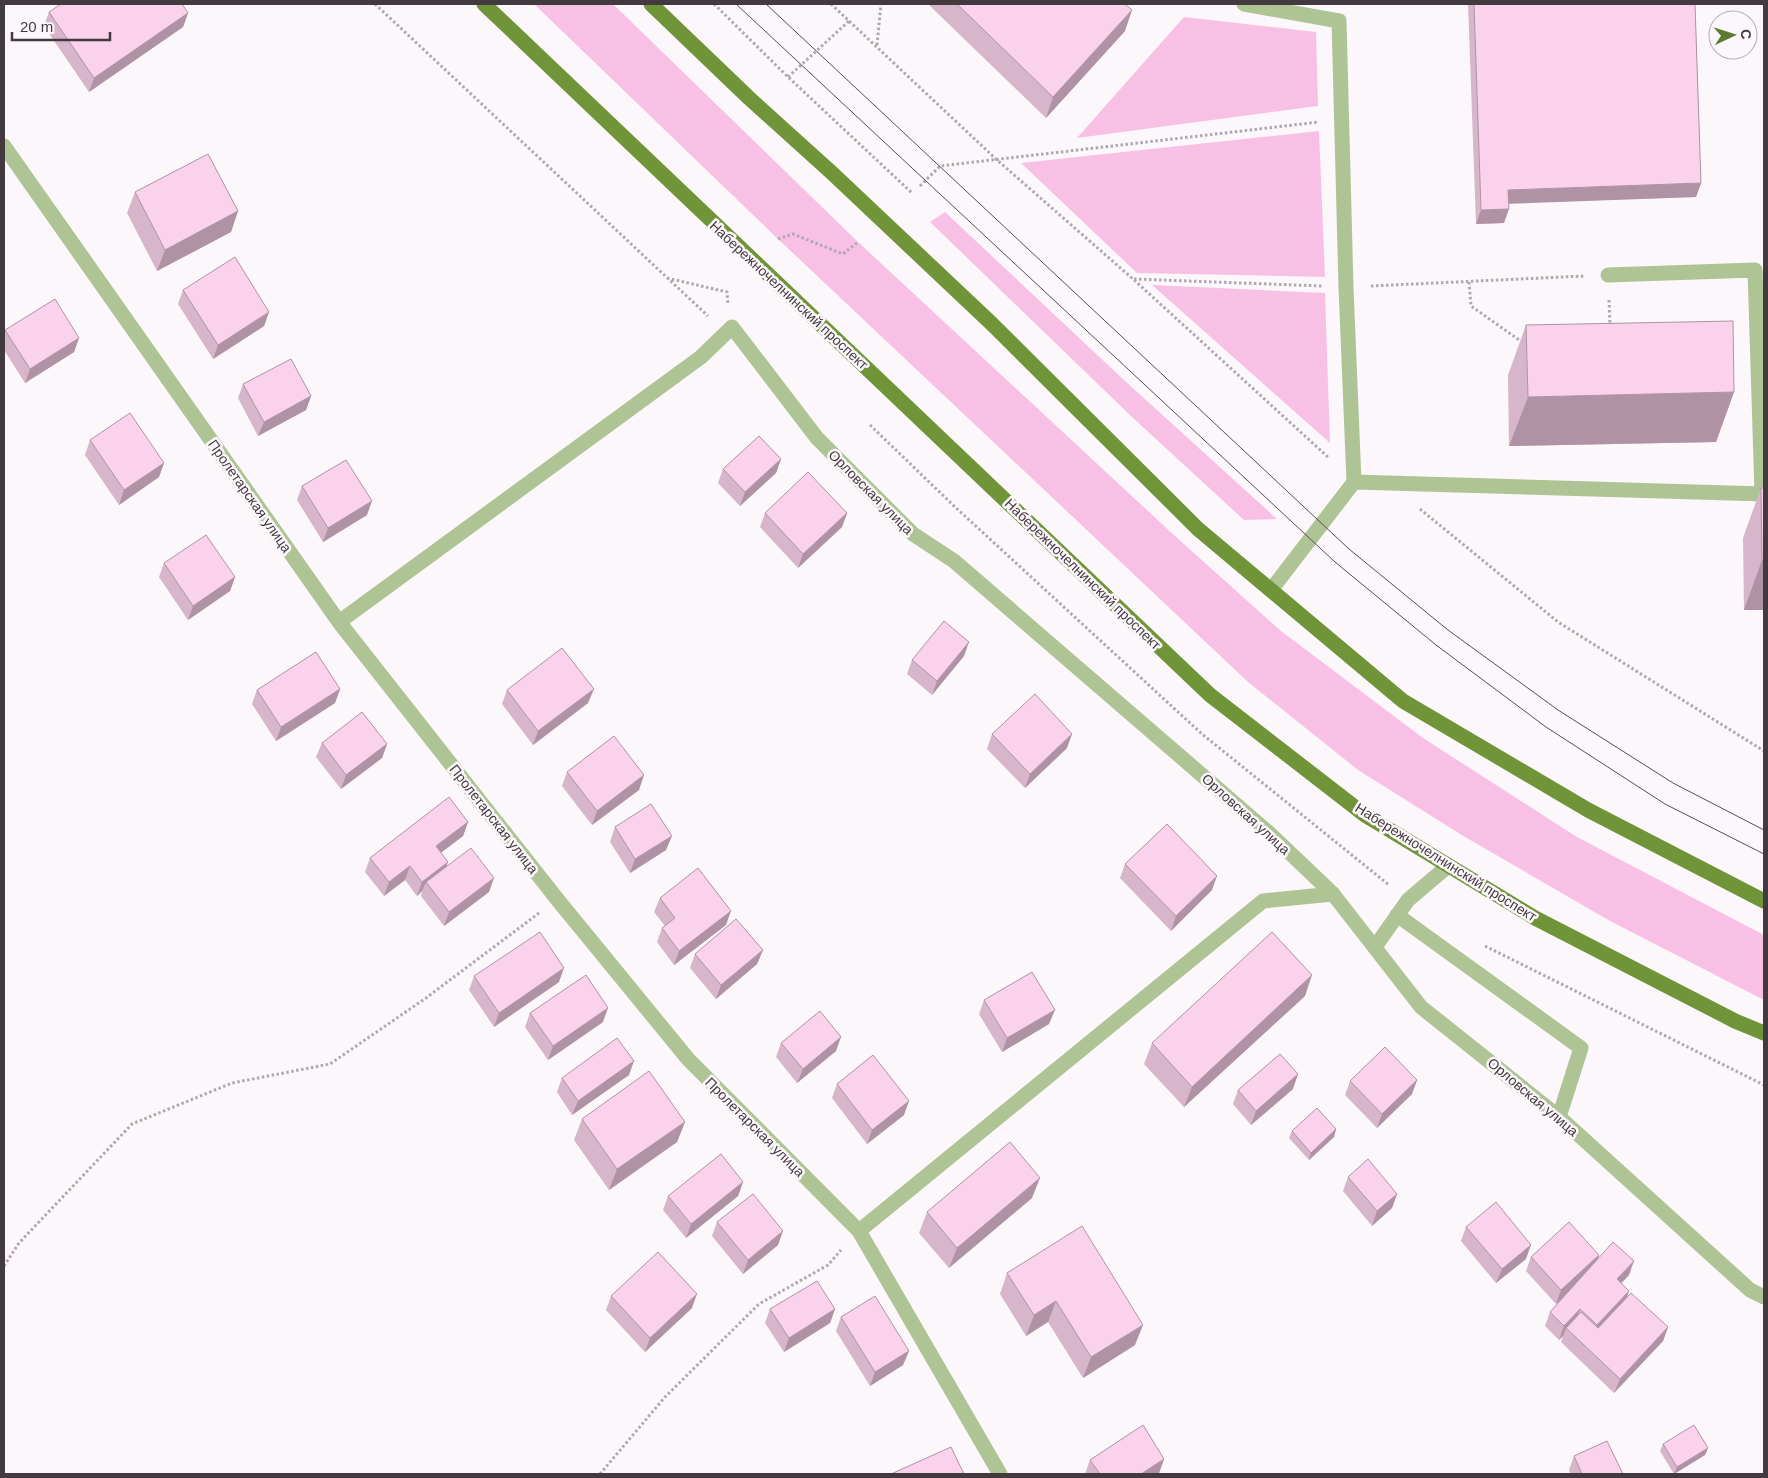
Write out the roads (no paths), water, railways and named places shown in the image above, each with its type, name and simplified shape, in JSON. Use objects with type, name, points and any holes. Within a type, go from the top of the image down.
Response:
[{"type":"main road","name":"Набережночелнинский проспект","points":[[484,4],[1210,695],[1365,815],[1448,866],[1535,918],[1735,1021],[1764,1033]]},
{"type":"main road","points":[[651,4],[992,324],[1198,529],[1403,701],[1588,810],[1764,902]]},
{"type":"street","points":[[1244,4],[1339,21],[1354,482],[1271,590]]},
{"type":"street","name":"Пролетарская улица","points":[[4,146],[339,622],[557,899],[688,1059],[859,1232],[1000,1474]]},
{"type":"street","points":[[1354,482],[1763,494],[1755,270],[1608,275]]},
{"type":"street","name":"Орловская улица","points":[[339,622],[701,358],[732,327],[817,438],[913,534],[954,561],[1269,833],[1333,894],[1421,1006],[1558,1117],[1750,1290],[1764,1297]]},
{"type":"street","points":[[1375,947],[1408,900],[1448,866]]},
{"type":"street","points":[[859,1232],[1263,901],[1333,894]]},
{"type":"street","points":[[1397,915],[1581,1048],[1558,1117]]},
{"type":"tram line","points":[[736,4],[1335,562],[1436,645],[1546,727],[1665,804],[1764,854]]},
{"type":"tram line","points":[[766,4],[1349,549],[1448,630],[1558,710],[1673,783],[1764,830]]}]
